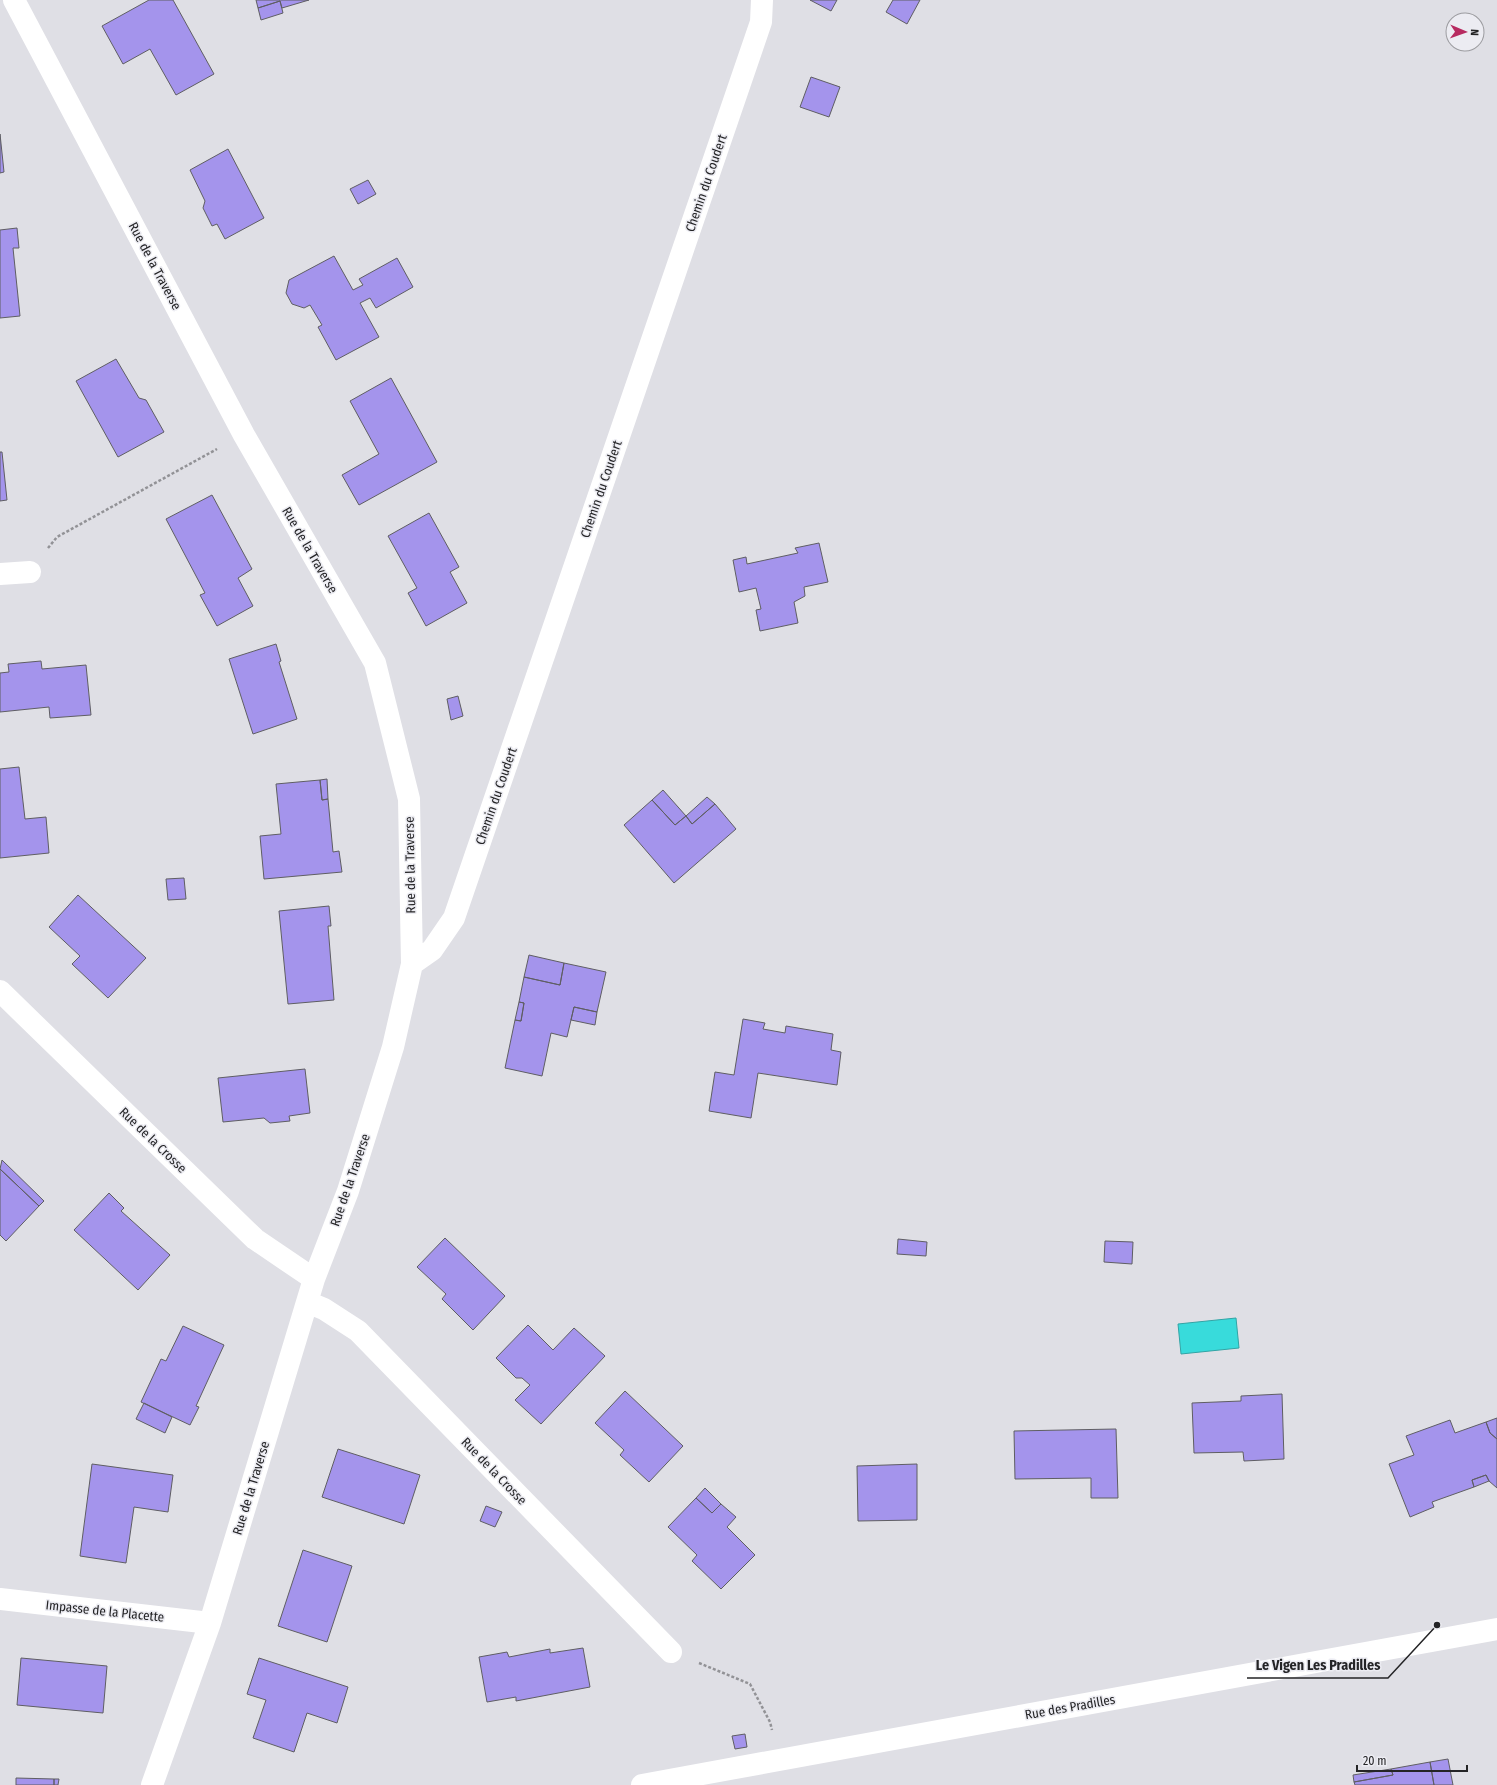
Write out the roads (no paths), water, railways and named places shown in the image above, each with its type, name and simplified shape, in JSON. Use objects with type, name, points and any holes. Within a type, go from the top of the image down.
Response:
[{"type":"street","name":"Rue de la Traverse","points":[[14,0],[244,435],[375,663],[409,799],[412,964],[393,1047],[348,1192],[314,1279],[210,1623],[152,1785]]},
{"type":"street","name":"Chemin du Coudert","points":[[412,964],[432,950],[454,918],[761,22],[762,0]]},
{"type":"street","points":[[0,574],[30,572]]},
{"type":"street","name":"Rue de la Crosse","points":[[0,991],[255,1239],[314,1279]]},
{"type":"street","name":"Rue de la Crosse","points":[[307,1302],[324,1310],[358,1331],[671,1652]]},
{"type":"street","name":"Impasse de la Placette","points":[[0,1599],[210,1623]]},
{"type":"street","name":"Rue des Pradilles","points":[[642,1785],[1497,1629]]},
{"type":"water","points":[[1236,1318],[1239,1348],[1181,1354],[1178,1324]]},
{"type":"place","name":"Le Vigen Les Pradilles","points":[[1437,1625]]}]
